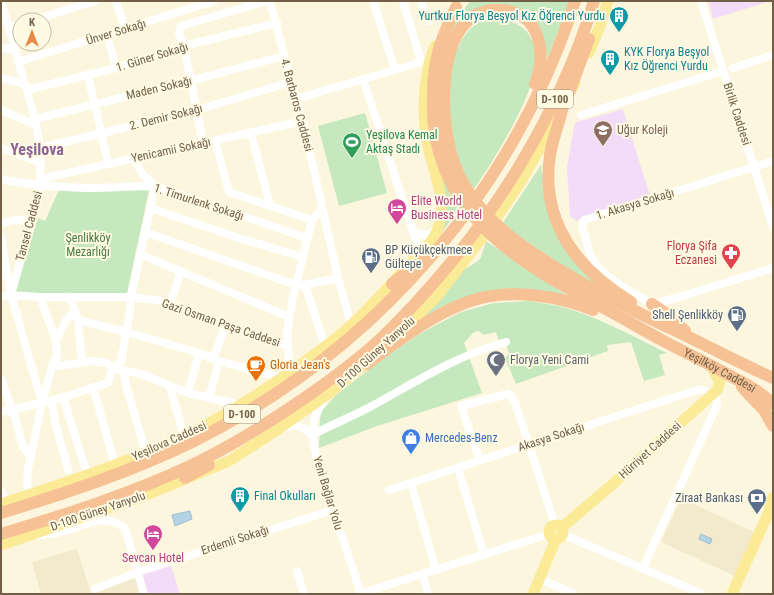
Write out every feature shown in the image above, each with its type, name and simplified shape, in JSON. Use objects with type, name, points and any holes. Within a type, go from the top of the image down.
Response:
[{"type":"highway","name":"D-100","points":[[2,507],[76,488],[170,452],[210,433],[244,413],[312,368],[365,325],[415,276],[440,247],[460,222],[489,180],[520,129],[543,84],[575,1]]},
{"type":"highway","name":"D-100","points":[[1,534],[125,493],[213,455],[257,430],[286,411],[331,379],[379,340],[469,247],[506,195],[555,98],[576,50],[594,1]]},
{"type":"highway","points":[[570,90],[602,1]]},
{"type":"highway","points":[[459,4],[438,50],[433,77],[432,105],[438,151],[454,191],[478,222],[491,235],[517,256],[573,292],[663,341]]},
{"type":"highway","points":[[520,129],[540,70],[542,56],[540,42],[530,23],[518,14],[503,10],[483,12],[472,17],[455,39],[447,69],[444,89],[445,123],[449,146],[467,190],[483,211],[536,255],[609,298],[672,329]]},
{"type":"highway","points":[[563,105],[552,144],[548,171],[550,198],[559,228],[573,252],[590,271],[607,286],[672,329]]},
{"type":"highway","points":[[392,284],[440,247]]},
{"type":"highway","points":[[367,364],[406,336],[446,312],[477,299],[497,296],[534,295],[571,302],[663,341]]},
{"type":"highway","points":[[652,304],[665,313],[694,340]]},
{"type":"highway","name":"Yeşilköy Caddesi","points":[[672,329],[773,378]]},
{"type":"highway","name":"Yeşilköy Caddesi","points":[[663,341],[726,373],[762,394],[773,404]]},
{"type":"highway","points":[[726,373],[758,403],[764,410],[773,426]]},
{"type":"highway","points":[[752,388],[764,391],[773,396]]},
{"type":"highway","points":[[185,478],[246,444],[266,431],[286,411]]},
{"type":"main road","points":[[506,195],[540,148],[570,90],[577,80],[602,22],[608,1]]},
{"type":"main road","points":[[437,232],[442,208],[441,197],[426,134],[424,108],[426,81],[437,38],[450,15],[459,4]]},
{"type":"main road","name":"Yeşilova Caddesi","points":[[2,507],[29,494],[146,453],[184,436],[241,405],[286,375],[336,338],[392,284],[437,232]]},
{"type":"main road","name":"D-100 Güney Yanyolu","points":[[1,545],[115,506],[229,461],[277,430],[367,364],[439,294],[469,247]]},
{"type":"main road","points":[[712,366],[720,382],[719,387],[713,394]]},
{"type":"main road","name":"Hürriyet Caddesi","points":[[533,594],[557,532],[713,394]]},
{"type":"main road","points":[[732,594],[770,511],[773,497]]},
{"type":"street","name":"Tansel Caddesi","points":[[1,1],[4,19],[9,28],[12,39]]},
{"type":"street","points":[[52,14],[95,1]]},
{"type":"street","points":[[116,1],[125,29]]},
{"type":"street","name":"Ünver Sokağı","points":[[18,62],[214,1]]},
{"type":"street","points":[[203,143],[184,46],[179,33],[182,26],[247,4],[266,1]]},
{"type":"street","name":"4. Barbaros Caddesi","points":[[270,1],[291,82],[303,120],[338,278],[351,324]]},
{"type":"street","points":[[373,1],[395,70]]},
{"type":"street","points":[[296,99],[418,63],[420,58],[403,1]]},
{"type":"street","points":[[421,1],[429,21]]},
{"type":"street","name":"Birlik Caddesi","points":[[701,1],[773,227]]},
{"type":"street","name":"1. Güner Sokağı","points":[[1,78],[26,87],[88,76],[184,46],[276,22]]},
{"type":"street","points":[[107,35],[116,68]]},
{"type":"street","points":[[1,48],[12,50]]},
{"type":"street","name":"Tansel Caddesi","points":[[11,295],[40,191],[41,163],[35,122],[16,52]]},
{"type":"street","points":[[733,68],[773,55]]},
{"type":"street","name":"Maden Sokağı","points":[[35,122],[94,103],[190,81],[284,56]]},
{"type":"street","points":[[582,115],[723,71]]},
{"type":"street","points":[[88,76],[108,163]]},
{"type":"street","points":[[363,79],[417,243],[418,249],[414,259]]},
{"type":"street","name":"2. Demir Sokağı","points":[[40,148],[197,110],[291,82]]},
{"type":"street","points":[[1,110],[35,122]]},
{"type":"street","name":"Yenicamii Sokağı","points":[[40,182],[108,163],[215,141],[303,120]]},
{"type":"street","points":[[251,133],[270,206]]},
{"type":"street","points":[[215,141],[228,192],[312,220]]},
{"type":"street","points":[[1,148],[41,163]]},
{"type":"street","points":[[1,412],[52,401],[108,383],[113,368],[121,361],[127,332],[131,297],[155,186],[143,175],[134,158]]},
{"type":"street","name":"1. Akasya Sokağı","points":[[652,304],[619,284],[596,263],[591,256],[582,228],[582,222],[584,220],[773,161]]},
{"type":"street","name":"1. Timurlenk Sokağı","points":[[1,179],[88,188],[129,185],[155,186],[308,238]]},
{"type":"street","points":[[150,208],[242,239],[303,257]]},
{"type":"street","points":[[78,320],[127,332],[216,360],[286,375],[289,316],[312,220],[322,209]]},
{"type":"street","points":[[1,223],[16,220],[31,221]]},
{"type":"street","points":[[145,232],[296,285],[305,286],[338,278]]},
{"type":"street","points":[[413,232],[424,235],[437,232]]},
{"type":"street","points":[[1,237],[11,295],[42,403]]},
{"type":"street","points":[[140,254],[289,316]]},
{"type":"street","points":[[652,304],[773,268]]},
{"type":"street","points":[[170,304],[181,271]]},
{"type":"street","points":[[305,286],[325,346]]},
{"type":"street","points":[[1,297],[11,295]]},
{"type":"street","name":"Gazi Osman Paşa Caddesi","points":[[11,295],[40,297],[131,297],[156,300],[288,346]]},
{"type":"street","points":[[29,494],[27,478],[31,456],[42,403],[53,363],[57,356],[56,341],[40,297]]},
{"type":"street","points":[[69,297],[78,320],[82,362]]},
{"type":"street","points":[[665,313],[670,303],[676,298]]},
{"type":"street","points":[[56,341],[65,322],[75,310]]},
{"type":"street","points":[[209,398],[216,360],[226,325]]},
{"type":"street","points":[[277,430],[294,425],[300,426],[312,435],[369,408],[465,356],[506,342]]},
{"type":"street","points":[[188,393],[199,354]]},
{"type":"street","points":[[53,363],[58,366],[93,361],[107,363],[113,368],[141,374],[188,393],[241,405]]},
{"type":"street","points":[[123,371],[146,453]]},
{"type":"street","points":[[1,379],[23,447],[31,456]]},
{"type":"street","points":[[93,387],[115,465]]},
{"type":"street","points":[[170,387],[184,436]]},
{"type":"street","name":"Akasya Sokağı","points":[[389,490],[697,390],[702,389],[713,394]]},
{"type":"street","name":"Yeni Bağlar Yolu","points":[[328,394],[314,419],[312,435],[318,464],[360,594]]},
{"type":"street","points":[[480,461],[461,406],[504,394],[511,396],[516,405],[557,532]]},
{"type":"street","points":[[642,568],[717,405],[716,398],[713,394]]},
{"type":"street","points":[[63,397],[87,474]]},
{"type":"street","points":[[52,401],[55,422],[68,470]]},
{"type":"street","points":[[458,468],[484,555]]},
{"type":"street","points":[[411,483],[436,570]]},
{"type":"street","points":[[1,490],[2,507]]},
{"type":"street","name":"Erdemli Sokağı","points":[[95,589],[138,572],[333,510]]},
{"type":"street","points":[[20,538],[64,532],[92,521],[108,520],[117,522],[125,528],[144,594]]},
{"type":"street","points":[[360,594],[557,532],[702,594]]},
{"type":"street","points":[[297,571],[304,594]]},
{"type":"street","points":[[423,575],[428,594]]},
{"type":"street","points":[[540,578],[574,594]]},
{"type":"shaded area","points":[[708,1],[770,1],[713,19]]},
{"type":"shaded area","name":"Uğur Koleji","points":[[623,109],[650,196],[594,213],[576,221],[570,216],[567,168],[574,126],[577,122]]},
{"type":"shaded area","points":[[681,498],[756,533],[735,576],[661,542]]},
{"type":"shaded area","points":[[77,549],[91,593],[135,578],[140,594],[41,594],[32,562]]},
{"type":"shaded area","points":[[171,565],[180,594],[148,594],[142,575]]},
{"type":"green space","points":[[470,1],[570,1],[547,59],[542,33],[494,6],[453,35],[445,143],[440,144],[438,70],[453,24]]},
{"type":"green space","points":[[496,18],[519,25],[528,33],[534,44],[536,58],[533,76],[526,97],[505,140],[474,189],[457,160],[453,144],[448,105],[449,84],[452,64],[459,46],[468,31],[481,21]]},
{"type":"green space","name":"Yeşilova Kemal Aktaş Stadı","points":[[365,113],[387,193],[339,206],[318,126]]},
{"type":"green space","points":[[541,165],[543,182],[552,221],[617,298],[538,251],[502,224]]},
{"type":"green space","points":[[440,173],[458,209],[442,233]]},
{"type":"green space","name":"Şenlikköy Mezarlığı","points":[[59,190],[149,190],[127,293],[13,295],[38,218],[45,221]]},
{"type":"green space","points":[[486,241],[569,297],[528,291],[418,321],[465,269],[478,261],[481,257]]},
{"type":"green space","points":[[528,301],[559,306],[587,315],[667,353],[659,355],[665,375],[644,381],[631,342],[607,345],[608,351],[516,384],[505,358],[509,354],[505,340],[499,341],[496,332],[483,335],[479,331],[474,332],[464,343],[482,393],[377,426],[319,448],[320,419],[322,411],[335,396],[381,360],[419,334],[461,312],[494,303]]},
{"type":"water","points":[[190,511],[192,519],[175,526],[172,515]]},
{"type":"water","points":[[701,534],[712,539],[710,544],[699,539]]},
{"type":"place","name":"Yurtkur Florya Beşyol Kız Öğrenci Yurdu","points":[[619,33]]},
{"type":"place","name":"KYK Florya Beşyol Kız Öğrenci Yurdu","points":[[610,76]]},
{"type":"place","name":"Uğur Koleji","points":[[603,147]]},
{"type":"place","name":"Yeşilova Kemal Aktaş Stadı","points":[[352,159]]},
{"type":"place","name":"Elite World Business Hotel","points":[[397,225]]},
{"type":"place","name":"Florya Şifa Eczanesi","points":[[731,270]]},
{"type":"place","name":"BP Küçükçekmece Gültepe","points":[[371,274]]},
{"type":"place","name":"Shell Şenlikköy","points":[[737,332]]},
{"type":"place","name":"Florya Yeni Cami","points":[[496,377]]},
{"type":"place","name":"Gloria Jean's","points":[[256,382]]},
{"type":"place","name":"Mercedes-Benz","points":[[411,455]]},
{"type":"place","name":"Final Okulları","points":[[240,513]]},
{"type":"place","name":"Ziraat Bankası","points":[[757,515]]},
{"type":"place","name":"Sevcan Hotel","points":[[153,551]]},
{"type":"district","name":"Yeşilova","points":[[37,149]]}]
